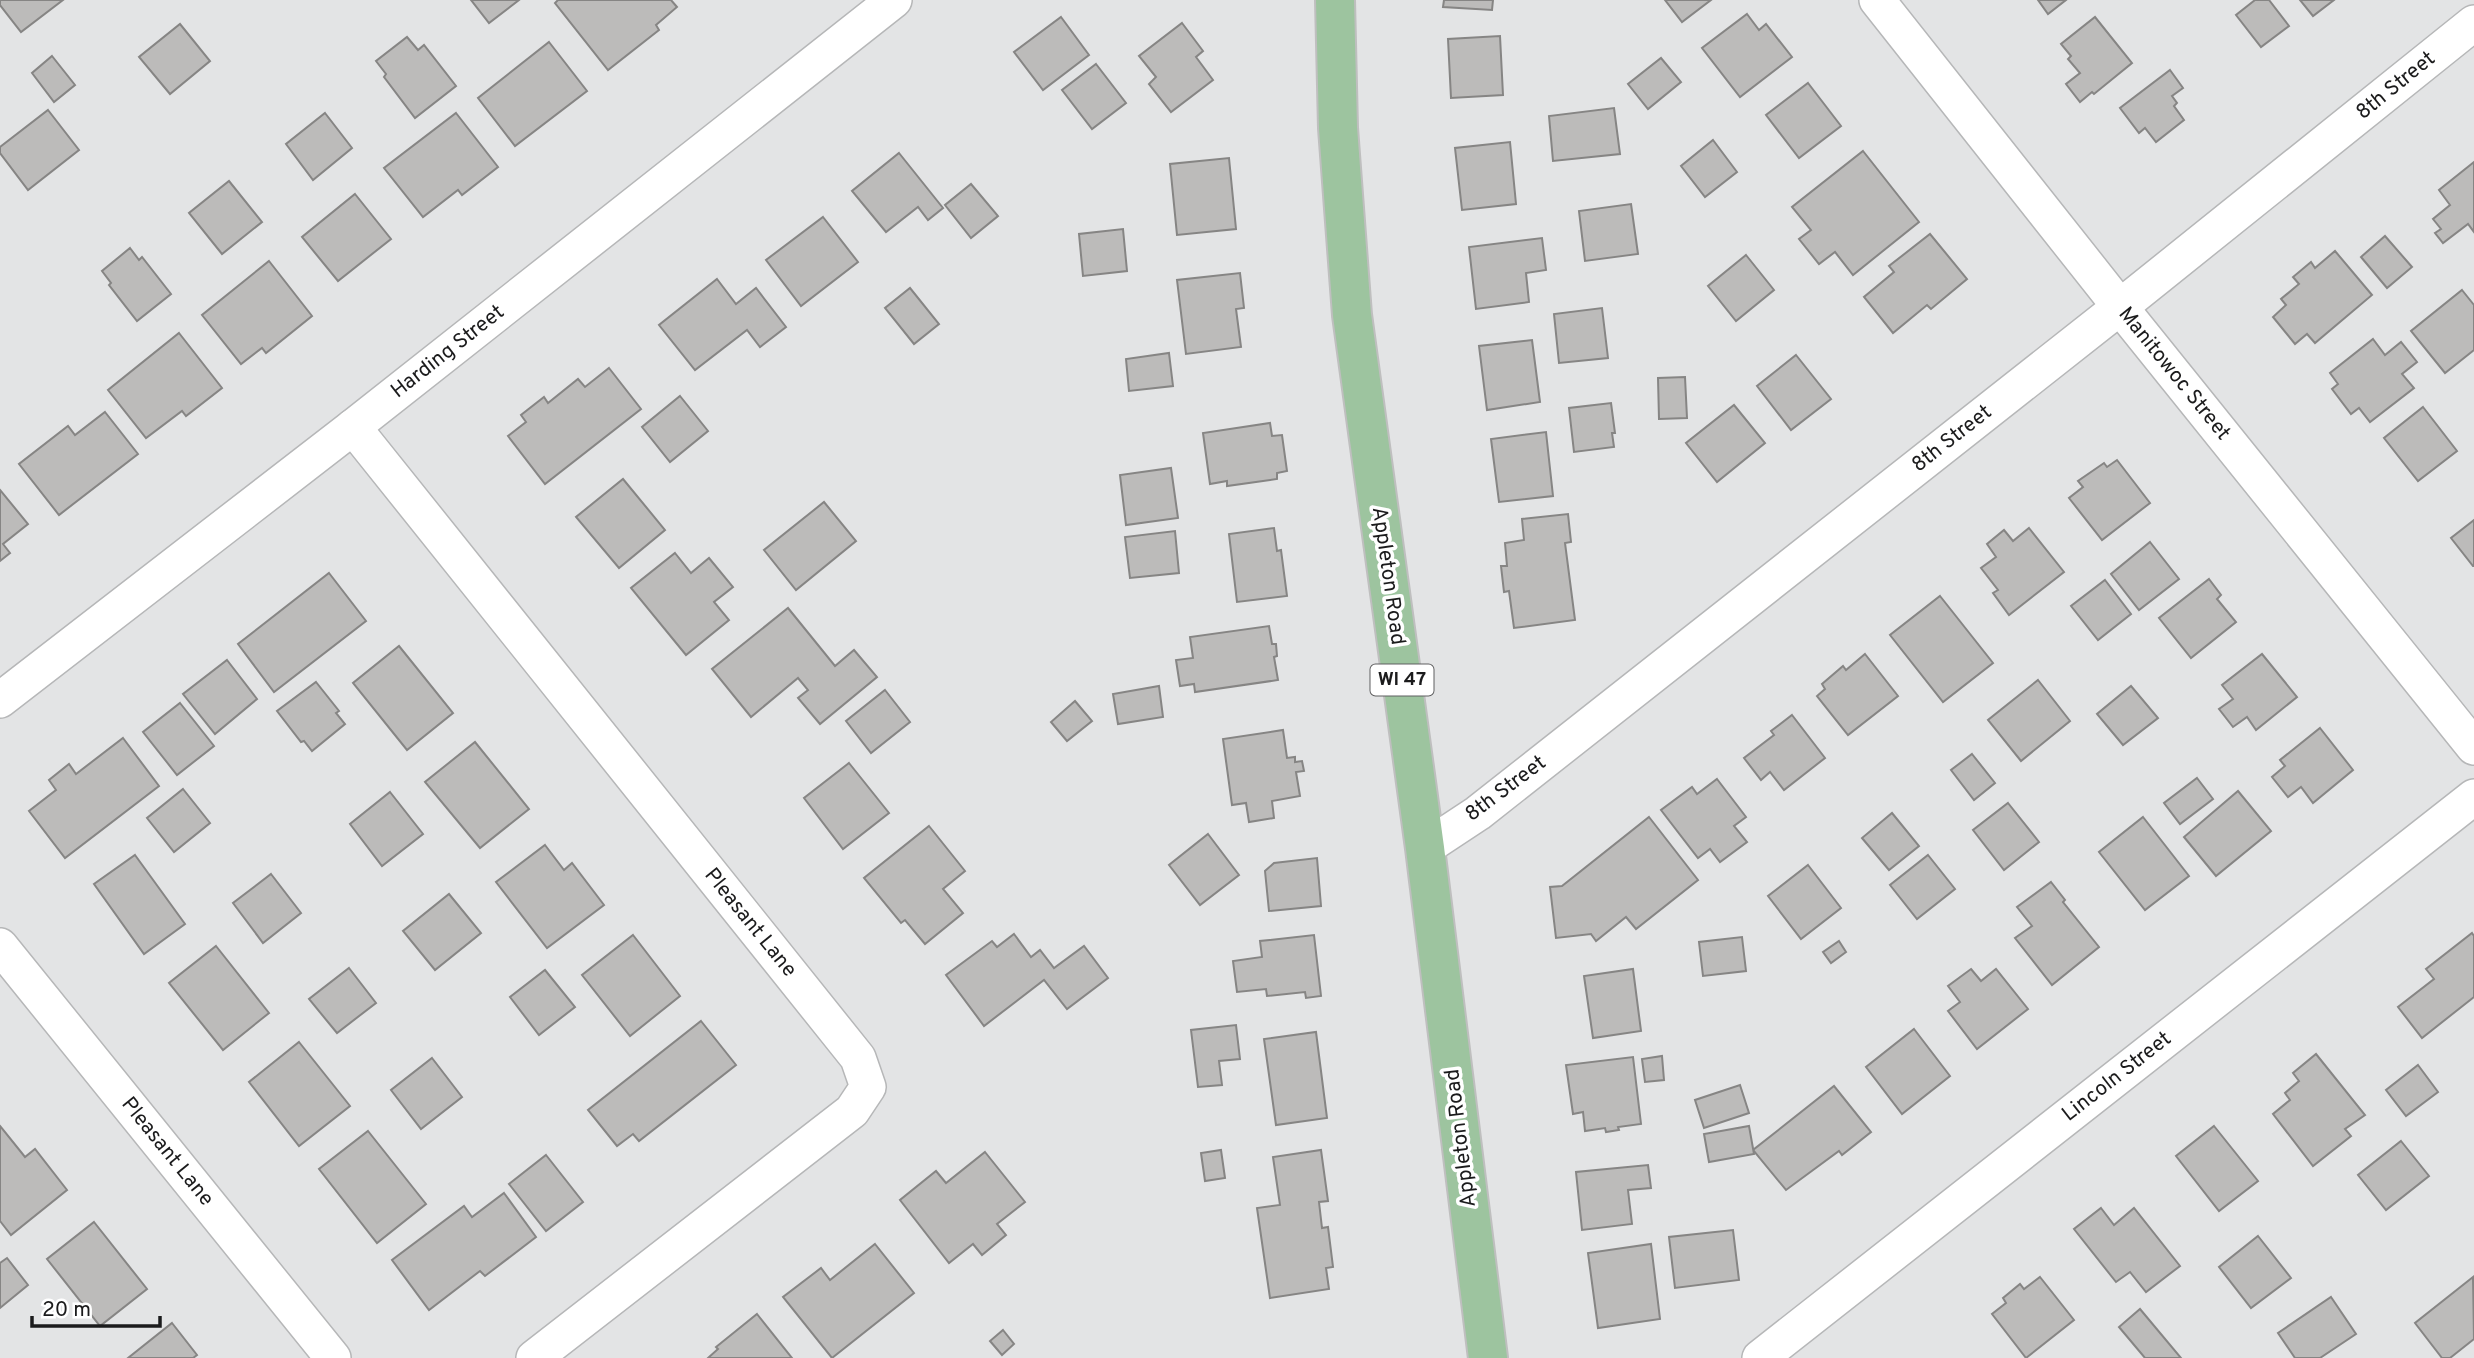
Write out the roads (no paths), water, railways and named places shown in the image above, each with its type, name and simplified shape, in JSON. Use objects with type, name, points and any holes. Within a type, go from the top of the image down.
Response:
[{"type":"main road","name":"Appleton Road","points":[[1335,0],[1338,128],[1352,315],[1425,848],[1488,1358]]},
{"type":"street","name":"Harding Street","points":[[0,700],[894,0]]},
{"type":"street","name":"Manitowoc Street","points":[[1877,0],[2474,747]]},
{"type":"street","name":"8th Street","points":[[1425,848],[1478,813],[2120,307],[2474,23]]},
{"type":"street","name":"Pleasant Lane","points":[[353,426],[858,1058],[868,1087],[852,1111],[534,1358]]},
{"type":"street","name":"Lincoln Street","points":[[1760,1358],[2474,797]]},
{"type":"street","name":"Pleasant Lane","points":[[0,946],[333,1358]]}]
